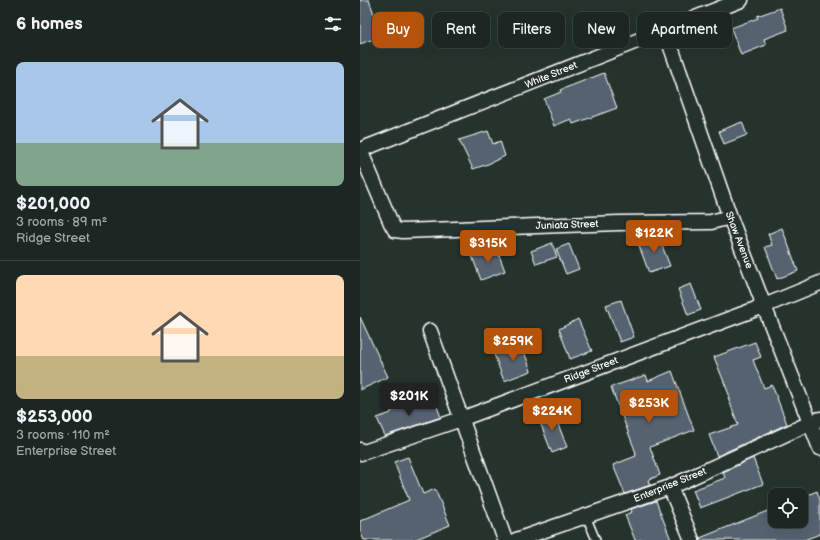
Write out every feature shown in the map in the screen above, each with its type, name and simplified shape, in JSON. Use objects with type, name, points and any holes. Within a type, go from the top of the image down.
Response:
[{"type":"street","name":"White Street","points":[[711,12],[741,0]]},
{"type":"street","name":"White Street","points":[[360,150],[637,41]]},
{"type":"street","name":"Shaw Avenue","points":[[671,48],[730,217],[764,306],[815,421],[820,448]]},
{"type":"street","name":"Juniata Street","points":[[360,150],[395,230],[403,231],[619,223],[711,222],[730,217]]},
{"type":"street","name":"Ridge Street","points":[[360,452],[461,419],[764,306],[820,283]]},
{"type":"street","points":[[430,331],[505,540]]},
{"type":"street","name":"Enterprise Street","points":[[516,540],[670,487],[815,421]]},
{"type":"street","points":[[670,487],[692,540]]},
{"type":"lane","points":[[586,516],[596,540]]},
{"type":"building","points":[[360,0],[369,0],[373,12],[372,12],[372,40],[360,44]]},
{"type":"building","points":[[780,8],[788,30],[764,39],[766,45],[741,55],[732,28],[758,18],[757,16]]},
{"type":"building","points":[[604,73],[617,108],[573,124],[571,119],[554,126],[544,99],[561,92],[560,90]]},
{"type":"building","points":[[742,122],[747,135],[724,144],[719,131]]},
{"type":"building","points":[[488,131],[493,144],[500,141],[505,156],[473,169],[459,140]]},
{"type":"building","points":[[782,228],[798,271],[777,279],[765,247],[772,245],[768,234]]},
{"type":"building","points":[[659,238],[670,266],[649,273],[637,240]]},
{"type":"building","points":[[552,243],[557,257],[536,264],[531,251]]},
{"type":"building","points":[[569,244],[579,269],[566,274],[556,249]]},
{"type":"building","points":[[496,247],[505,271],[481,280],[472,256]]},
{"type":"building","points":[[691,284],[701,310],[688,315],[678,289]]},
{"type":"building","points":[[621,300],[634,337],[620,342],[606,305]]},
{"type":"building","points":[[360,317],[388,377],[360,390]]},
{"type":"building","points":[[578,319],[592,351],[570,359],[559,329]]},
{"type":"building","points":[[755,342],[761,357],[753,360],[764,388],[772,385],[787,424],[717,456],[709,435],[738,425],[728,397],[730,397],[714,357]]},
{"type":"building","points":[[521,343],[531,371],[504,381],[494,354]]},
{"type":"building","points":[[672,371],[694,430],[650,447],[660,475],[648,480],[650,485],[625,494],[613,465],[636,456],[636,453],[611,387],[646,375],[648,381]]},
{"type":"building","points":[[434,399],[441,417],[385,436],[377,418],[415,402],[417,406]]},
{"type":"building","points":[[553,411],[567,447],[552,453],[538,417]]},
{"type":"building","points":[[408,457],[423,494],[435,489],[450,525],[414,540],[364,540],[360,531],[360,521],[409,500],[394,462]]},
{"type":"building","points":[[753,458],[763,484],[700,508],[693,490],[725,478],[723,472]]},
{"type":"building","points":[[817,491],[820,500],[820,534],[804,540],[700,540],[700,538],[768,511],[768,528],[808,528],[808,495]]},
{"type":"building","points":[[656,501],[671,540],[635,540],[625,515],[632,512],[631,509]]}]
